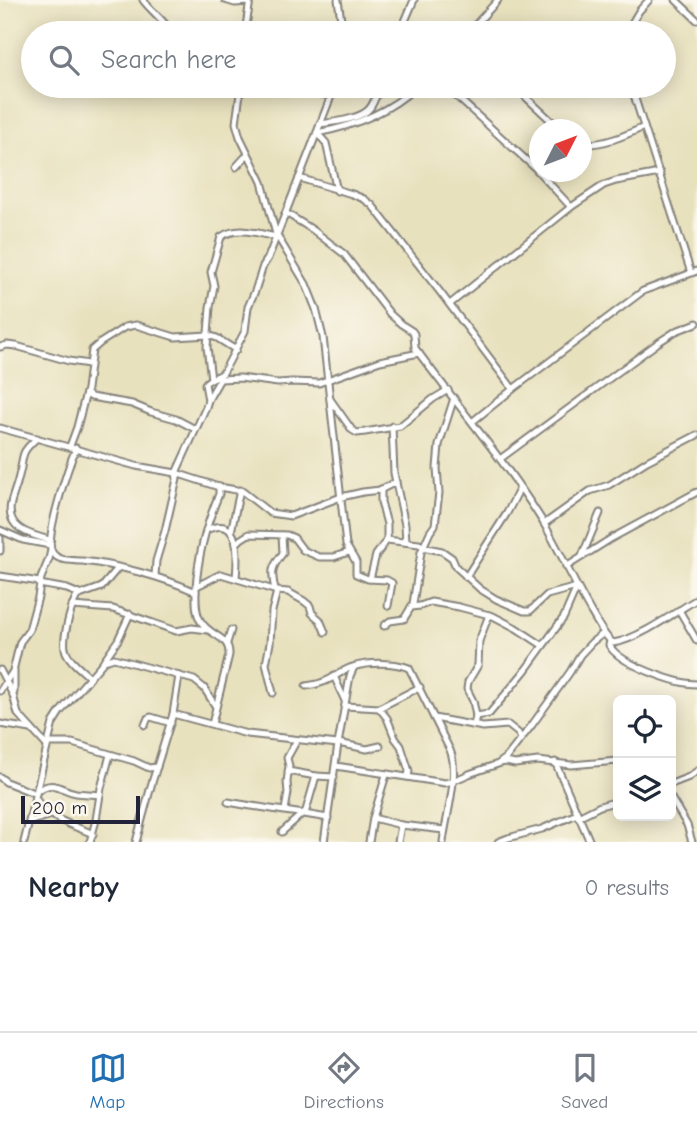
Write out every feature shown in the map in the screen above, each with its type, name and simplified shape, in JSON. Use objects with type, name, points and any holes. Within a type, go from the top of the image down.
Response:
[{"type":"street","points":[[143,0],[164,21]]},
{"type":"street","points":[[225,0],[235,3],[250,1],[247,21]]},
{"type":"street","points":[[338,0],[341,21]]},
{"type":"street","points":[[405,21],[414,0]]},
{"type":"street","points":[[479,21],[498,0]]},
{"type":"street","points":[[633,21],[649,0]]},
{"type":"street","points":[[676,0],[697,20]]},
{"type":"street","points":[[239,98],[236,122],[243,146],[262,182],[276,235],[300,271],[316,309],[323,337],[346,545],[356,562],[356,574],[392,583],[388,606]]},
{"type":"street","points":[[155,576],[156,561],[177,479],[176,473],[208,400],[245,331],[248,307],[262,266],[268,258],[330,98]]},
{"type":"street","points":[[320,124],[365,113],[375,98]]},
{"type":"street","points":[[317,133],[368,119],[402,98]]},
{"type":"street","points":[[458,98],[529,163],[571,207]]},
{"type":"street","points":[[527,98],[549,119]]},
{"type":"street","points":[[472,422],[643,291],[694,272],[635,98]]},
{"type":"street","points":[[592,143],[614,140],[644,127]]},
{"type":"street","points":[[317,133],[326,143],[337,191]]},
{"type":"street","points":[[236,167],[247,155]]},
{"type":"street","points":[[450,304],[571,207],[604,186],[616,181],[660,173]]},
{"type":"street","points":[[299,178],[372,205],[513,389]]},
{"type":"street","points":[[286,213],[344,254],[390,314],[412,331],[414,345],[419,353],[500,460],[544,524],[577,587],[610,641],[609,645],[613,651],[636,666],[682,683],[697,684]]},
{"type":"street","points":[[211,379],[207,351],[214,286],[211,272],[221,237],[236,231],[276,235]]},
{"type":"street","points":[[500,460],[659,342],[676,331],[697,323]]},
{"type":"street","points":[[0,691],[14,667],[20,642],[29,630],[39,583],[49,559],[62,486],[86,393],[92,350],[125,327],[136,325],[175,337],[208,335],[236,350]]},
{"type":"street","points":[[0,347],[16,346],[89,364]]},
{"type":"street","points":[[220,379],[319,383],[380,361],[419,353]]},
{"type":"street","points":[[208,400],[206,382],[223,373]]},
{"type":"street","points":[[329,398],[357,433],[400,426],[448,390]]},
{"type":"street","points":[[86,393],[91,397],[132,404],[176,419],[195,429]]},
{"type":"street","points":[[384,626],[390,621],[402,620],[411,607],[419,562],[435,525],[439,493],[439,445],[454,398]]},
{"type":"street","points":[[392,426],[396,482],[406,542]]},
{"type":"street","points":[[0,428],[136,466],[176,473],[219,487],[240,490],[270,513],[291,516],[341,497],[382,489],[396,482]]},
{"type":"street","points":[[544,524],[590,491],[609,485],[697,435]]},
{"type":"street","points":[[37,438],[22,455],[10,516],[23,532],[50,545],[56,556],[155,576],[196,589],[221,574],[276,591],[288,592],[308,603],[325,632]]},
{"type":"street","points":[[212,724],[229,648],[227,643],[200,621],[196,589],[200,553],[219,487]]},
{"type":"street","points":[[466,577],[520,488]]},
{"type":"street","points":[[370,579],[376,555],[387,540],[387,524],[381,502],[382,489]]},
{"type":"street","points":[[236,578],[237,555],[234,538],[240,490]]},
{"type":"street","points":[[566,567],[612,538],[697,492]]},
{"type":"street","points":[[582,556],[600,513]]},
{"type":"street","points":[[206,530],[225,526],[234,538],[241,539],[249,534],[282,535],[294,538],[303,550],[319,557],[334,557],[349,552]]},
{"type":"street","points":[[0,530],[23,540],[50,545]]},
{"type":"street","points":[[273,693],[265,664],[276,591],[272,570],[283,553],[282,535]]},
{"type":"street","points":[[0,538],[0,551]]},
{"type":"street","points":[[387,540],[440,550],[449,555],[456,567],[480,589],[496,599],[527,611],[547,595],[577,587]]},
{"type":"street","points":[[90,678],[69,657],[65,649],[72,606],[79,594],[102,587],[118,568]]},
{"type":"street","points":[[0,576],[67,589],[79,594]]},
{"type":"street","points":[[476,716],[489,714],[524,672],[564,617],[577,587]]},
{"type":"street","points":[[610,641],[619,642],[632,637],[697,599]]},
{"type":"street","points":[[411,607],[431,602],[489,615],[542,645]]},
{"type":"street","points":[[72,606],[106,608],[176,631],[192,628],[208,630]]},
{"type":"street","points":[[679,610],[697,641]]},
{"type":"street","points":[[24,842],[53,723],[116,644],[130,614]]},
{"type":"street","points":[[188,629],[198,615]]},
{"type":"street","points":[[474,725],[476,716],[467,688],[478,664],[480,640],[489,615]]},
{"type":"street","points":[[227,643],[231,630]]},
{"type":"street","points":[[498,764],[522,738],[585,648],[604,633]]},
{"type":"street","points":[[102,663],[107,659],[114,659],[194,680],[200,683],[216,707]]},
{"type":"street","points":[[306,686],[329,680],[354,667],[377,664],[407,667],[420,687],[453,756],[453,781],[443,842]]},
{"type":"street","points":[[14,667],[15,700]]},
{"type":"street","points":[[324,842],[345,703],[354,667]]},
{"type":"street","points":[[0,670],[15,700],[18,713],[47,745],[72,743],[149,768],[157,767]]},
{"type":"street","points":[[136,842],[171,723],[179,676]]},
{"type":"street","points":[[334,676],[345,703]]},
{"type":"street","points":[[345,703],[379,708],[420,687]]},
{"type":"street","points":[[379,708],[401,746],[409,771],[408,777]]},
{"type":"street","points":[[173,714],[247,734],[367,749],[380,746]]},
{"type":"street","points":[[145,725],[151,717],[171,723]]},
{"type":"street","points":[[434,718],[490,727],[508,725],[522,738]]},
{"type":"street","points":[[0,724],[31,729]]},
{"type":"street","points":[[285,810],[288,797],[287,758],[298,740]]},
{"type":"street","points":[[90,842],[110,755]]},
{"type":"street","points":[[336,766],[445,783],[506,762],[515,764],[538,761],[571,765],[613,761]]},
{"type":"street","points":[[555,762],[590,842]]},
{"type":"street","points":[[288,771],[334,777]]},
{"type":"street","points":[[676,782],[697,771]]},
{"type":"street","points":[[369,842],[386,775]]},
{"type":"street","points":[[282,832],[304,813],[316,776]]},
{"type":"street","points":[[0,777],[36,794],[50,815],[93,834]]},
{"type":"street","points":[[36,794],[45,786],[51,785],[77,793],[100,795]]},
{"type":"street","points":[[228,802],[328,818]]},
{"type":"street","points":[[498,842],[542,830],[613,802]]},
{"type":"street","points":[[676,806],[687,825],[691,840],[681,842]]},
{"type":"street","points":[[29,822],[50,815]]},
{"type":"street","points":[[373,818],[401,825],[444,830]]},
{"type":"street","points":[[398,842],[401,825]]},
{"type":"street","points":[[687,825],[697,830]]}]
